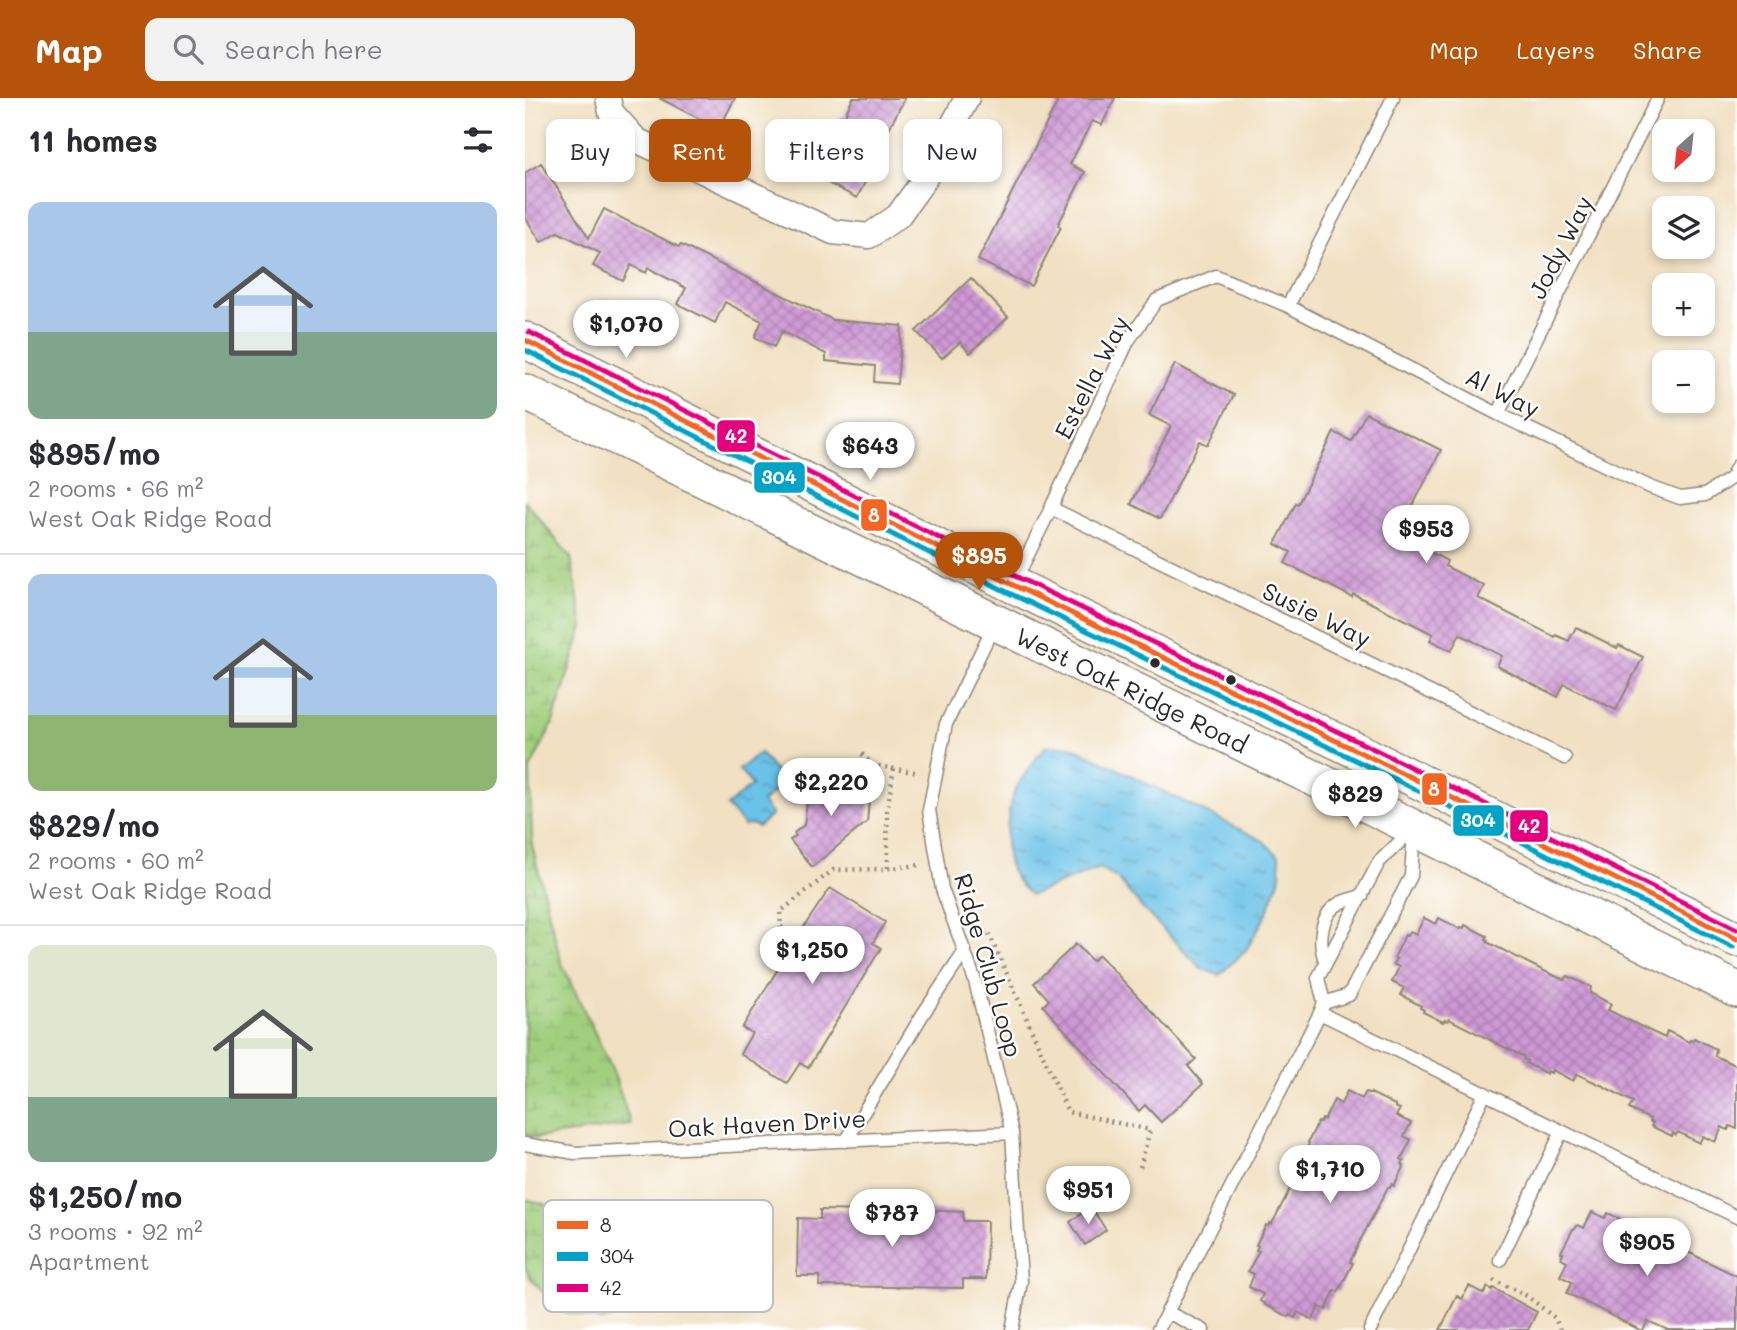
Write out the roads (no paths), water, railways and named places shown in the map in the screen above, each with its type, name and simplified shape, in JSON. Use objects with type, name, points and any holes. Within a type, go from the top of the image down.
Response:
[{"type":"street","points":[[608,98],[611,112],[636,139],[833,232],[869,236],[898,216],[924,180],[967,98]]},
{"type":"street","name":"West Oak Ridge Road","points":[[525,340],[1013,585],[1376,760],[1737,939]]},
{"type":"street","name":"West Oak Ridge Road","points":[[525,392],[1737,989]]},
{"type":"street","points":[[996,623],[1013,585]]},
{"type":"lane","points":[[1288,306],[1394,98]]},
{"type":"lane","name":"Jody Way","points":[[1499,414],[1658,98]]},
{"type":"lane","name":"Estella Way","points":[[1013,585],[1129,341],[1157,300],[1216,276],[1288,306]]},
{"type":"lane","name":"Al Way","points":[[1288,306],[1499,414],[1650,487],[1680,498],[1706,495],[1731,478],[1737,466]]},
{"type":"lane","name":"Susie Way","points":[[1051,508],[1565,758]]},
{"type":"lane","name":"Ridge Club Loop","points":[[996,623],[946,724],[929,810],[943,889],[975,981],[1013,1133],[1021,1282],[1012,1330]]},
{"type":"lane","points":[[1158,1330],[1322,1008],[1318,978],[1379,862],[1414,828]]},
{"type":"lane","points":[[1322,1008],[1349,995],[1411,876],[1414,828]]},
{"type":"lane","points":[[1326,963],[1321,950],[1321,935],[1327,915],[1338,904],[1362,895]]},
{"type":"lane","points":[[846,1141],[963,947]]},
{"type":"lane","points":[[1322,1008],[1485,1093],[1737,1217]]},
{"type":"lane","points":[[1370,1330],[1485,1093]]},
{"type":"lane","points":[[1500,1260],[1562,1131]]},
{"type":"lane","name":"Oak Haven Drive","points":[[525,1144],[575,1153],[1013,1133]]},
{"type":"lane","points":[[1167,1312],[1203,1330]]},
{"type":"water","points":[[1071,746],[1262,840],[1279,856],[1281,875],[1266,915],[1246,950],[1219,975],[1202,969],[1143,909],[1118,879],[1099,868],[1031,895],[1016,879],[1006,851],[1012,798],[1022,778],[1045,747]]},
{"type":"water","points":[[760,753],[785,783],[762,802],[772,815],[758,827],[752,824],[744,826],[727,806],[752,785],[739,770]]}]
